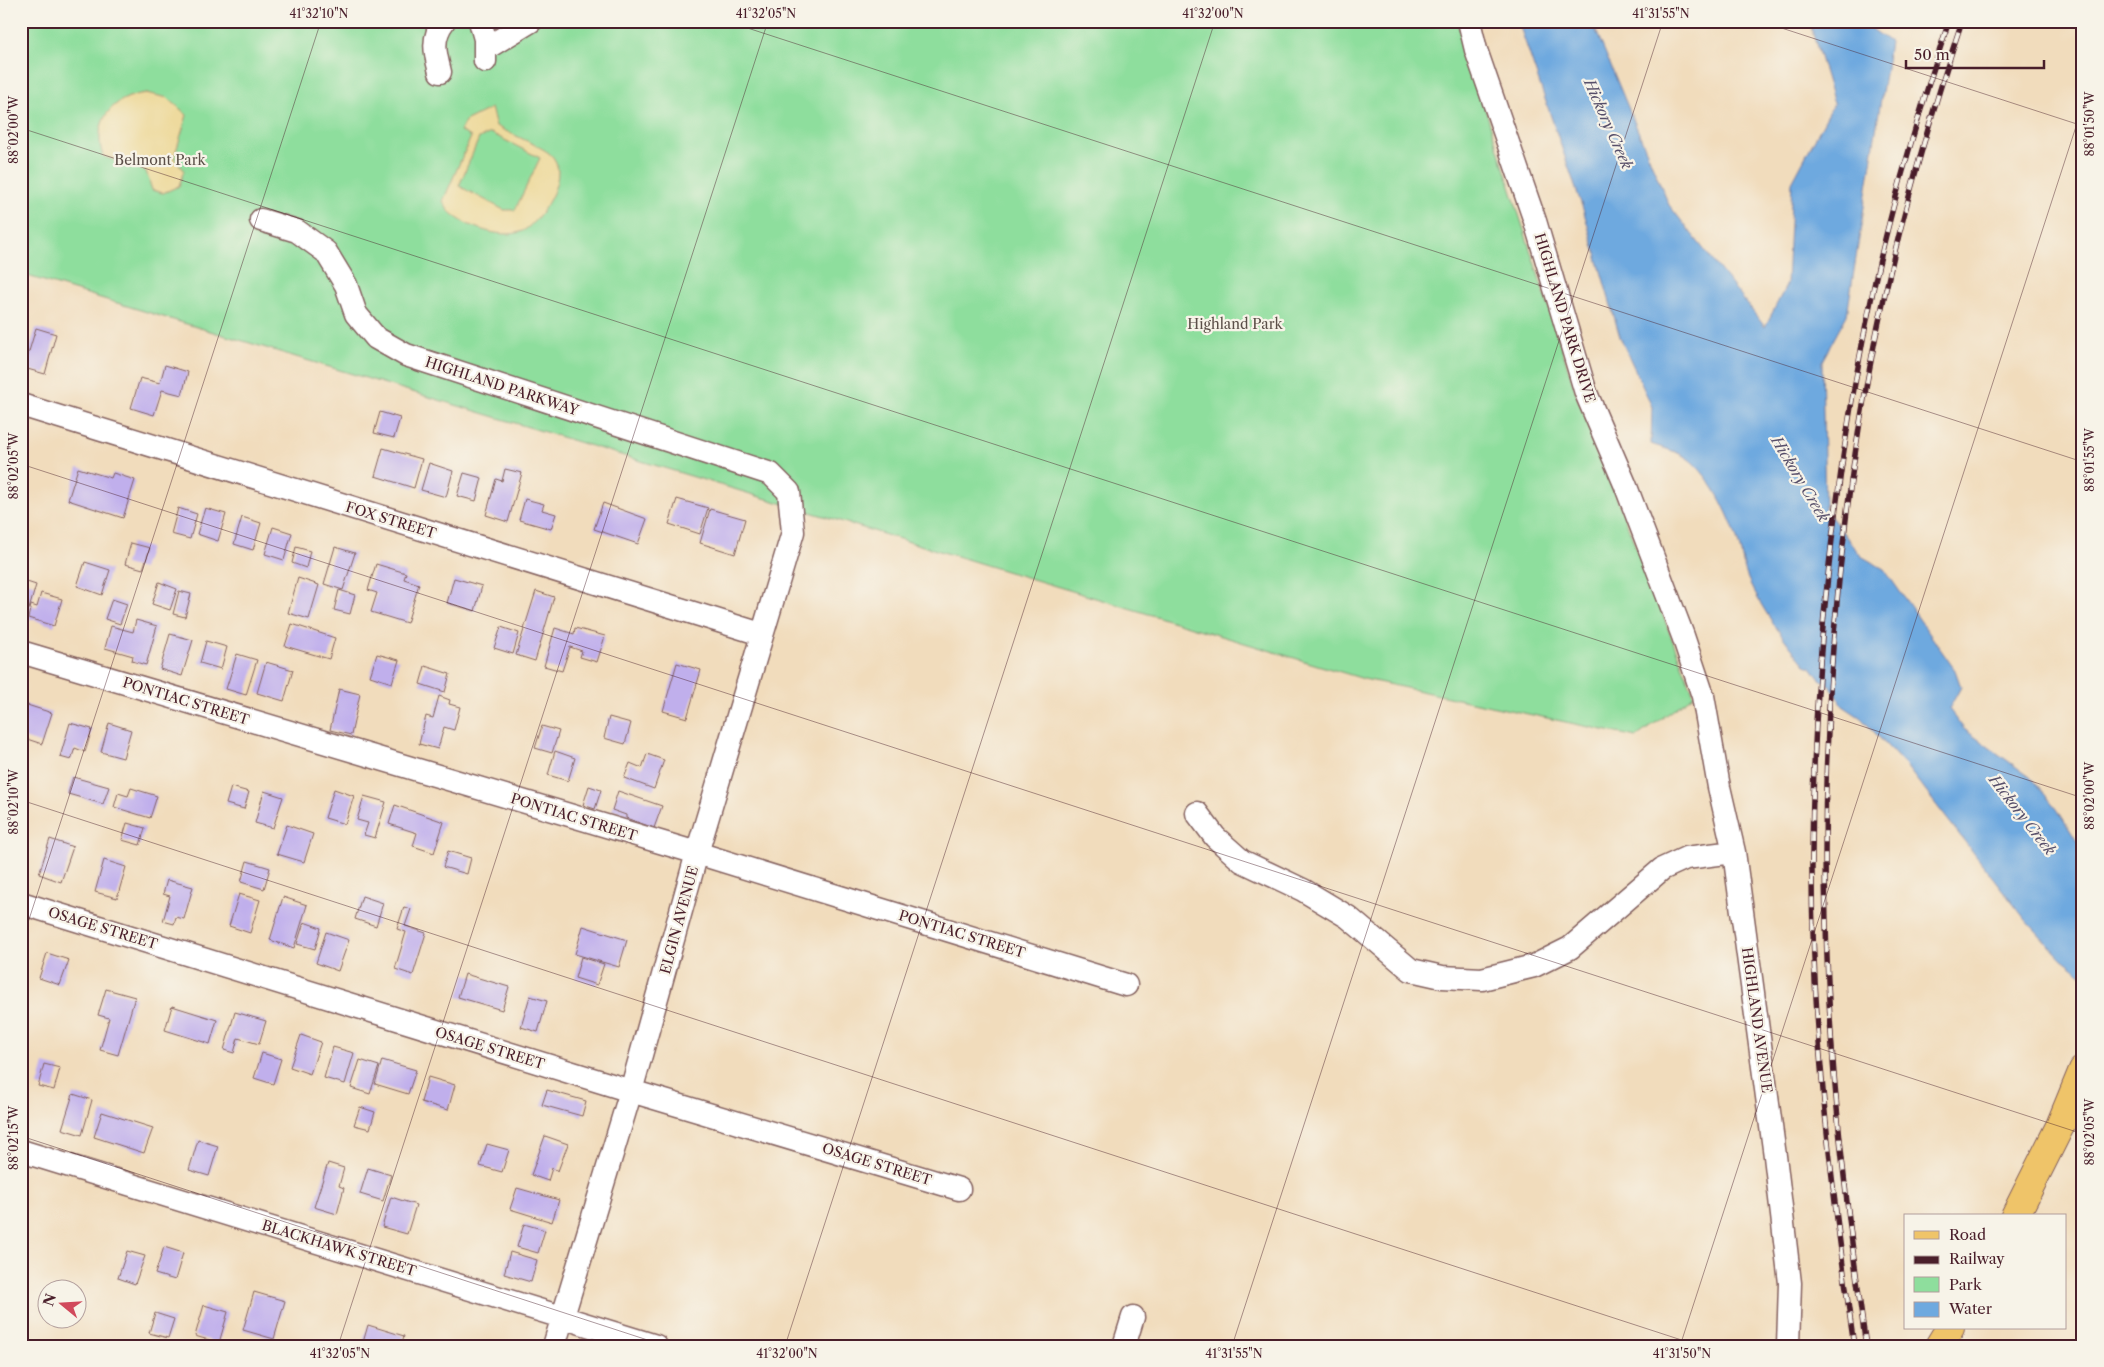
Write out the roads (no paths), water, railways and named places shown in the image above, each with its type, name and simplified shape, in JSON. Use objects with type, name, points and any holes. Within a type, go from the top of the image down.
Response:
[{"type":"main road","points":[[2015,1214],[2060,1126],[2083,1070]]},
{"type":"street","points":[[440,72],[434,41],[444,21]]},
{"type":"street","points":[[480,21],[485,39],[485,55],[530,21]]},
{"type":"street","name":"HIGHLAND PARK DRIVE","points":[[1469,21],[1476,50],[1535,221],[1586,393],[1625,484],[1683,636],[1703,696]]},
{"type":"street","name":"HIGHLAND PARKWAY","points":[[262,220],[297,231],[326,252],[346,285],[356,314],[376,338],[406,355],[771,474],[789,492]]},
{"type":"street","name":"FOX STREET","points":[[21,406],[761,634]]},
{"type":"street","name":"ELGIN AVENUE","points":[[554,1346],[631,1091],[697,853],[793,532],[789,492]]},
{"type":"street","name":"PONTIAC STREET","points":[[21,652],[697,853],[1126,985]]},
{"type":"street","name":"HIGHLAND AVENUE","points":[[1703,696],[1719,787],[1734,852],[1774,1146],[1790,1283],[1788,1346]]},
{"type":"street","points":[[1196,813],[1214,837],[1242,862],[1303,890],[1348,917],[1411,970],[1442,977],[1482,979],[1534,966],[1570,948],[1662,869],[1686,858],[1734,852]]},
{"type":"street","name":"OSAGE STREET","points":[[21,903],[631,1091],[959,1189]]},
{"type":"street","name":"BLACKHAWK STREET","points":[[21,1151],[656,1346]]},
{"type":"street","points":[[1124,1346],[1133,1317]]},
{"type":"water","name":"Hickory Creek","points":[[1518,21],[1592,21],[1669,205],[1765,327],[1787,284],[1792,182],[1834,103],[1809,21],[1861,21],[1890,42],[1847,315],[1822,361],[1825,509],[1861,556],[1884,569],[1955,670],[1961,687],[1949,709],[1964,729],[2030,777],[2057,809],[2083,851],[2083,975],[2061,958],[2025,919],[1906,766],[1861,718],[1843,706],[1830,686],[1819,678],[1811,667],[1805,665],[1789,645],[1767,614],[1746,575],[1730,520],[1704,474],[1687,458],[1651,444],[1652,407],[1620,337],[1583,209]]},
{"type":"railway","points":[[1854,1346],[1830,1163],[1815,979],[1812,856],[1813,785],[1822,640],[1829,567],[1848,422],[1875,281],[1909,150],[1949,21]]},
{"type":"railway","points":[[1866,1346],[1840,1135],[1828,976],[1825,850],[1826,777],[1834,630],[1851,484],[1875,340],[1893,259],[1914,179],[1962,21]]},
{"type":"park label","name":"Belmont Park","points":[[160,160]]},
{"type":"park label","name":"Highland Park","points":[[1235,324]]}]
